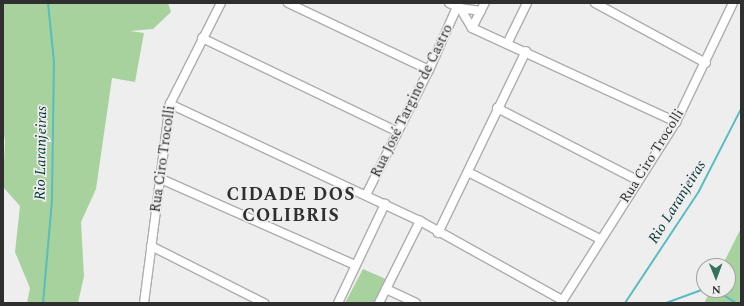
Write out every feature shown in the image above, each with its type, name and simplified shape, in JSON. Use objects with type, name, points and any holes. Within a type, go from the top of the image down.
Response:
[{"type":"street","name":"Rua Ciro Trocolli","points":[[144,303],[170,104],[221,3]]},
{"type":"street","points":[[288,3],[429,70]]},
{"type":"street","name":"Rua José Targino de Castro","points":[[472,28],[485,3]]},
{"type":"street","points":[[507,44],[527,3]]},
{"type":"street","points":[[595,3],[706,63]]},
{"type":"street","name":"Rua Ciro Trocolli","points":[[562,301],[637,180],[676,122],[706,63],[733,3]]},
{"type":"street","points":[[455,6],[481,11]]},
{"type":"street","points":[[455,6],[472,28],[526,51],[676,122]]},
{"type":"street","name":"Rua José Targino de Castro","points":[[366,195],[429,70],[455,6]]},
{"type":"street","points":[[202,38],[398,132]]},
{"type":"street","points":[[438,233],[497,108],[526,51]]},
{"type":"street","points":[[170,104],[385,204],[562,301]]},
{"type":"street","points":[[497,108],[637,180]]},
{"type":"street","points":[[468,172],[600,239]]},
{"type":"street","points":[[160,179],[355,264]]},
{"type":"street","points":[[338,303],[355,264],[385,204]]},
{"type":"street","points":[[379,303],[420,222]]},
{"type":"street","points":[[151,246],[264,303]]},
{"type":"street","points":[[386,289],[416,303]]},
{"type":"green space","points":[[3,3],[168,3],[171,12],[153,29],[130,31],[144,33],[135,82],[112,78],[96,189],[81,222],[84,276],[78,303],[27,303],[30,288],[15,252],[20,206],[3,187],[5,140],[3,131]]},
{"type":"green space","points":[[741,228],[741,303],[704,303],[707,298],[736,298],[736,258],[726,258]]},
{"type":"green space","points":[[363,269],[388,280],[376,303],[345,303]]},
{"type":"waterway","name":"Rio Laranjeiras","points":[[43,303],[52,200],[54,62],[48,3]]},
{"type":"waterway","name":"Rio Laranjeiras","points":[[625,303],[699,191],[741,109]]},
{"type":"waterway","points":[[666,303],[696,292]]},
{"type":"waterway","points":[[728,298],[736,303]]},
{"type":"district","name":"CIDADE DOS COLIBRIS","points":[[291,206]]}]
